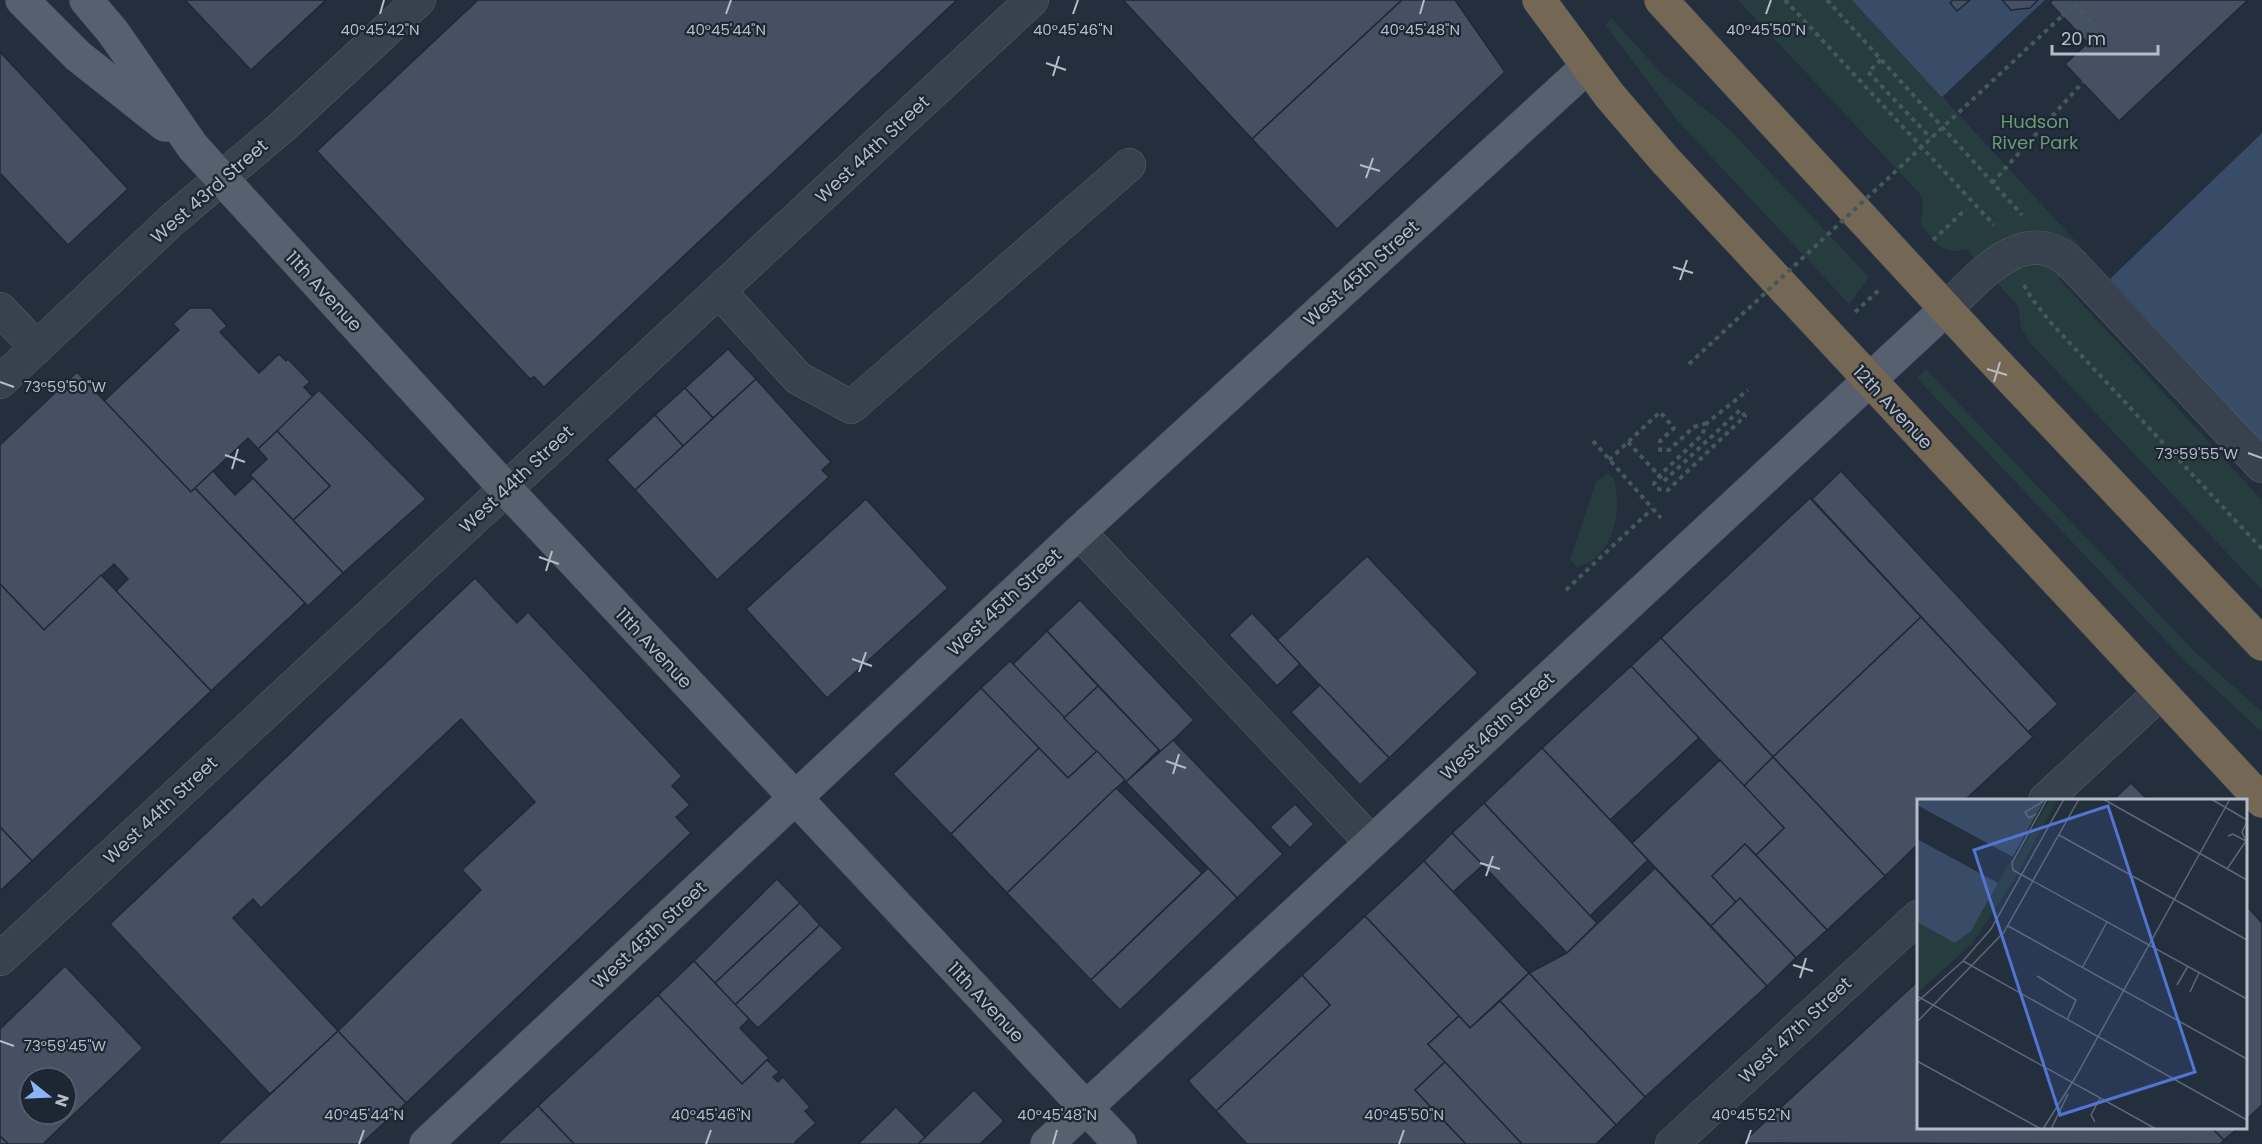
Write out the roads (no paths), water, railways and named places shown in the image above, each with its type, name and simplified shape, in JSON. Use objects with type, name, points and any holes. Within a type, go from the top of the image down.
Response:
[{"type":"highway","name":"12th Avenue","points":[[1539,0],[1587,67],[1673,168],[1868,381],[2262,801]]},
{"type":"highway","points":[[1661,0],[1946,309],[2262,644]]},
{"type":"main road","name":"11th Avenue","points":[[22,0],[78,56],[193,147]]},
{"type":"main road","name":"11th Avenue","points":[[86,0],[113,32],[193,147],[505,488],[1120,1144]]},
{"type":"main road","name":"West 45th Street","points":[[426,1144],[1079,532],[1587,67]]},
{"type":"main road","name":"West 46th Street","points":[[1047,1144],[1946,309]]},
{"type":"street","name":"West 43rd Street","points":[[0,382],[173,219],[282,128],[419,0]]},
{"type":"street","name":"West 44th Street","points":[[0,959],[1032,0]]},
{"type":"street","points":[[719,291],[798,378],[851,407],[1129,165]]},
{"type":"street","points":[[1946,309],[1989,268],[2010,254],[2035,247],[2055,251],[2073,265],[2262,466]]},
{"type":"street","points":[[0,309],[37,348]]},
{"type":"street","points":[[1079,532],[1371,842]]},
{"type":"street","points":[[2046,799],[2161,692]]},
{"type":"street","name":"West 47th Street","points":[[1672,1144],[1917,918]]},
{"type":"water","name":"Hudson River Park","points":[[1852,0],[2262,0],[2262,443]]}]
